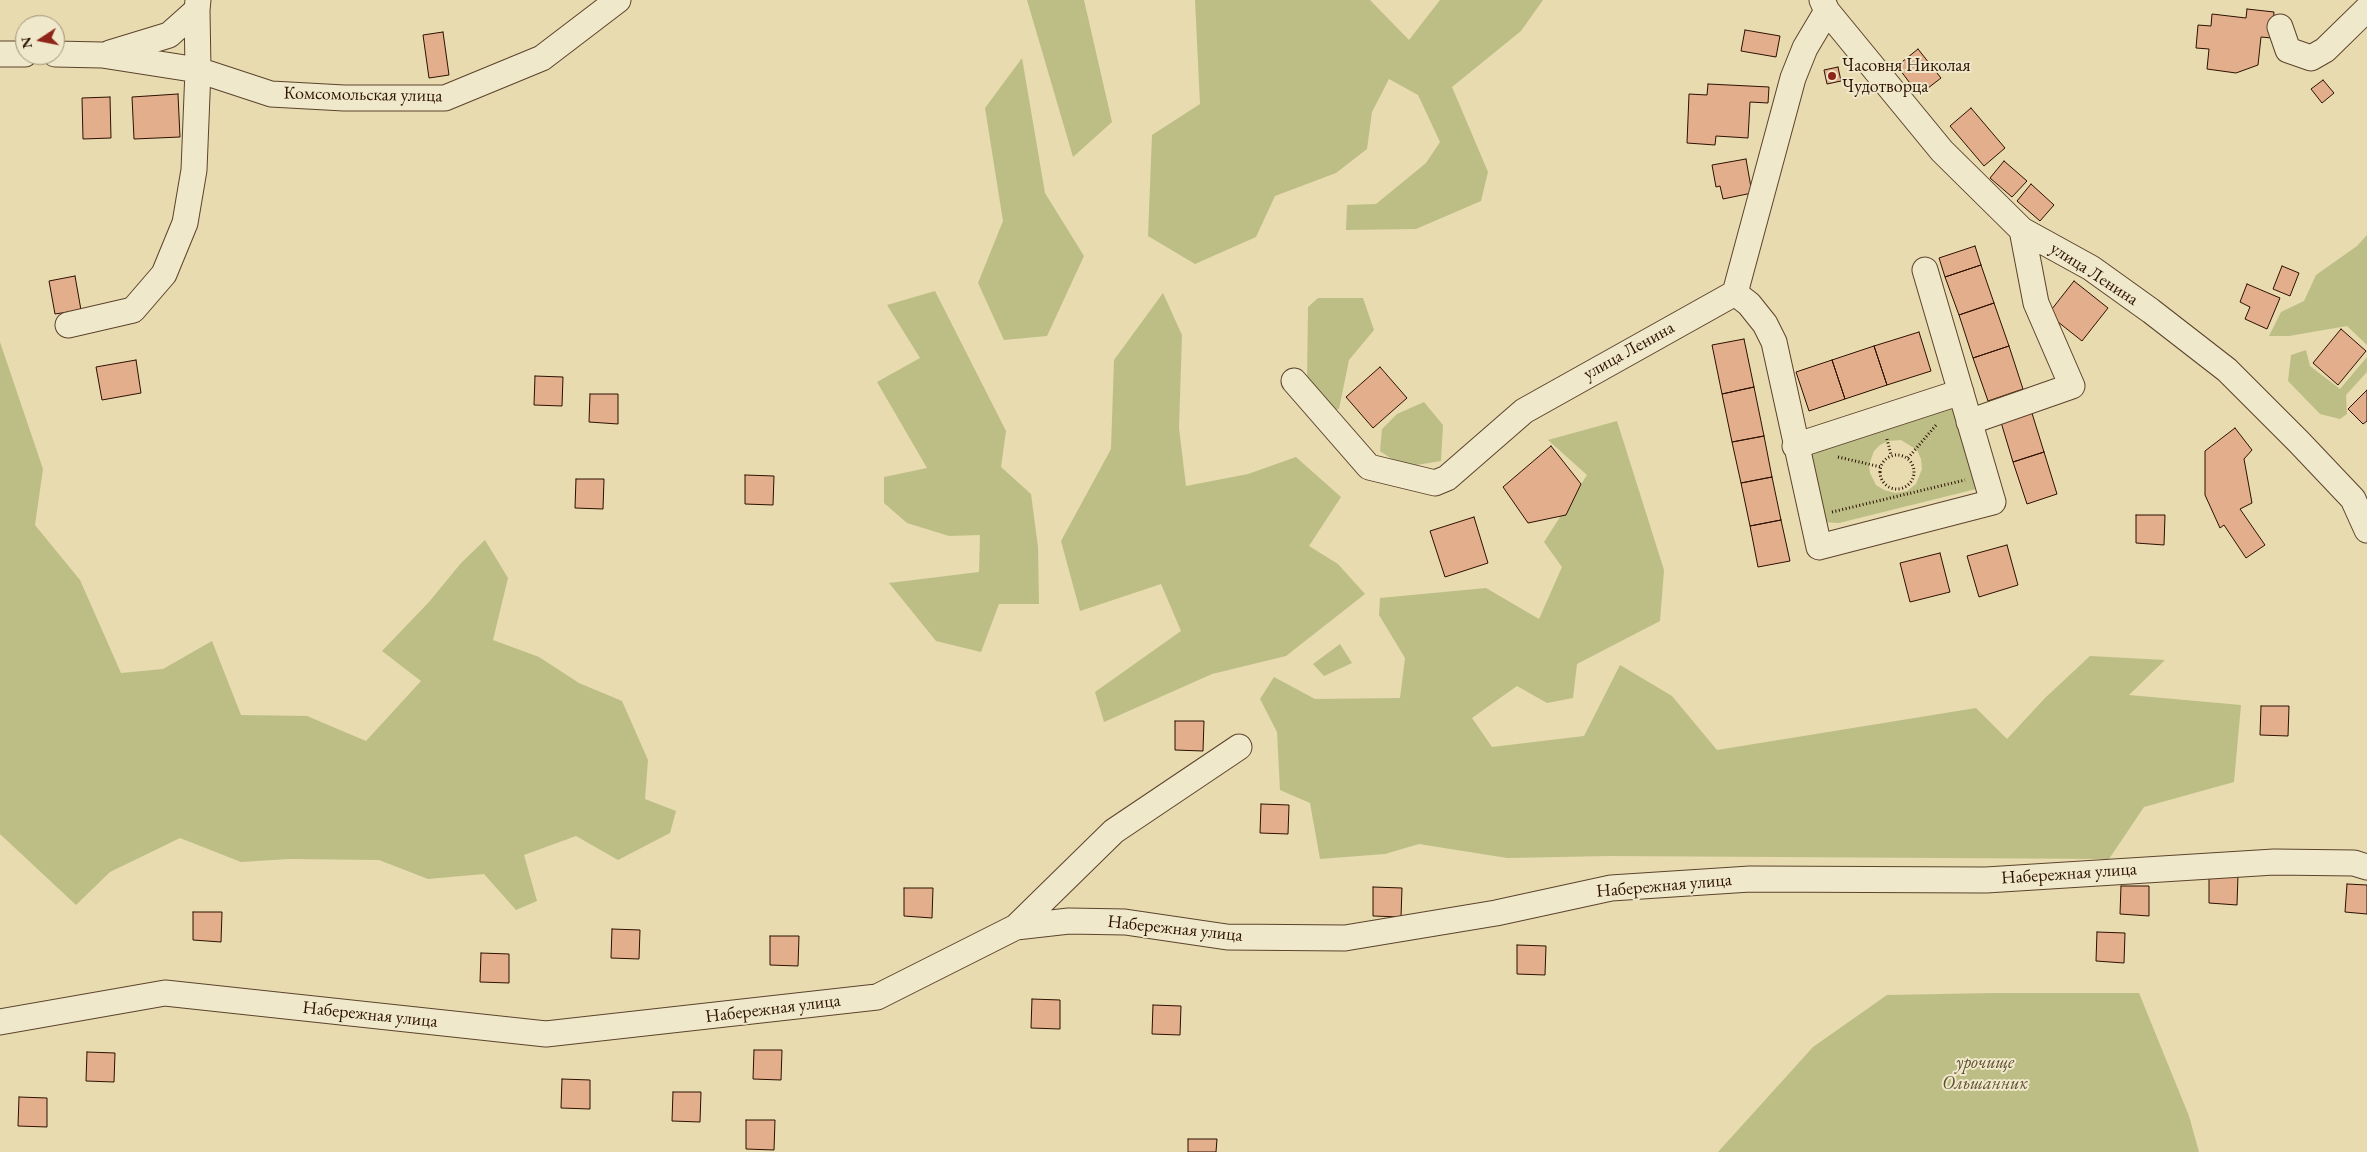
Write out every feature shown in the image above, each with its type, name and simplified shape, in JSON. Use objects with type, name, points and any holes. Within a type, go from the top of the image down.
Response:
[{"type":"street","name":"Комсомольская улица","points":[[65,54],[102,55],[198,70],[271,94],[344,98],[445,98],[542,58],[618,0]]},
{"type":"street","points":[[68,324],[133,310],[164,274],[185,223],[194,170],[198,70],[197,5]]},
{"type":"street","points":[[102,55],[169,35],[197,5]]},
{"type":"street","name":"улица Ленина","points":[[1294,381],[1369,468],[1435,483],[1448,478],[1524,411],[1735,293],[1792,78],[1824,6],[1942,151],[2022,230],[2091,268],[2151,311],[2227,370],[2352,499],[2367,530]]},
{"type":"street","points":[[2280,27],[2288,50],[2311,58],[2325,50],[2367,9]]},
{"type":"street","points":[[0,54],[15,54]]},
{"type":"street","points":[[1969,422],[2072,386],[2036,303],[2022,230]]},
{"type":"street","points":[[1735,293],[1749,304],[1765,324],[1774,342],[1795,446],[1819,547],[1993,502],[1924,270]]},
{"type":"street","points":[[1795,446],[1961,394]]},
{"type":"street","points":[[1016,927],[1114,831],[1239,747]]},
{"type":"street","name":"Набережная улица","points":[[0,1022],[165,993],[546,1034],[877,997],[1016,927],[1069,921],[1125,922],[1226,937],[1346,938],[1496,913],[1611,888],[1750,880],[1986,880],[2274,862],[2354,863],[2367,866]]},
{"type":"path","points":[[1908,458],[1961,394]]},
{"type":"path","points":[[1897,454],[1908,458],[1915,473],[1911,483],[1901,489],[1890,488],[1880,475],[1880,469],[1886,459],[1897,454]]},
{"type":"path","points":[[1812,518],[1985,475]]},
{"type":"green space","points":[[1027,0],[1084,0],[1112,122],[1073,157]]},
{"type":"green space","points":[[1195,0],[1370,0],[1409,40],[1440,0],[1543,0],[1521,31],[1452,87],[1488,172],[1481,201],[1416,229],[1346,230],[1347,205],[1376,204],[1426,163],[1440,142],[1418,95],[1389,79],[1372,112],[1367,149],[1336,173],[1275,196],[1256,237],[1195,264],[1148,236],[1152,135],[1200,104]]},
{"type":"green space","points":[[1022,58],[1045,193],[1084,256],[1047,336],[1004,340],[978,283],[1003,221],[985,108]]},
{"type":"green space","points":[[2367,235],[2367,345],[2347,326],[2289,336],[2269,336],[2281,312],[2304,301],[2316,275],[2357,246]]},
{"type":"green space","points":[[935,291],[1006,431],[1001,467],[1031,494],[1038,547],[1039,604],[999,604],[981,652],[936,641],[889,583],[979,572],[980,535],[949,536],[907,523],[884,503],[884,477],[927,468],[877,382],[920,358],[887,305]]},
{"type":"green space","points":[[1163,293],[1182,335],[1179,428],[1186,486],[1248,474],[1296,457],[1341,497],[1309,546],[1338,564],[1365,594],[1286,656],[1212,674],[1104,722],[1095,692],[1181,631],[1161,584],[1080,611],[1061,541],[1111,449],[1114,360]]},
{"type":"green space","points":[[1318,298],[1363,298],[1374,330],[1349,360],[1339,409],[1325,411],[1307,382],[1308,307]]},
{"type":"green space","points":[[0,342],[43,469],[35,525],[80,580],[121,673],[163,669],[212,641],[241,715],[307,716],[366,741],[421,681],[382,651],[429,602],[461,563],[485,540],[508,578],[493,640],[539,657],[579,683],[622,701],[648,760],[645,799],[676,811],[670,833],[618,860],[576,836],[524,855],[537,901],[516,910],[484,874],[428,879],[379,860],[289,859],[241,862],[180,838],[110,872],[76,905],[0,834]]},
{"type":"green space","points":[[2306,350],[2310,366],[2340,389],[2367,357],[2367,372],[2346,395],[2347,414],[2340,419],[2320,414],[2288,381],[2291,355]]},
{"type":"green space","points":[[1424,402],[1443,425],[1441,461],[1404,467],[1380,451],[1382,429],[1397,414]]},
{"type":"green space","points":[[1947,407],[1958,409],[1978,479],[1976,489],[1839,523],[1819,522],[1804,460],[1819,446]],"holes":[[[1901,440],[1917,450],[1921,459],[1922,469],[1916,484],[1907,491],[1895,493],[1884,490],[1876,485],[1870,473],[1869,465],[1874,451],[1880,445],[1888,441]]]},
{"type":"green space","points":[[1617,421],[1664,570],[1660,621],[1577,664],[1573,698],[1547,703],[1517,686],[1472,718],[1492,747],[1584,736],[1620,665],[1672,696],[1717,750],[1976,708],[2007,739],[2045,698],[2090,656],[2165,660],[2129,695],[2241,705],[2234,782],[2144,807],[2109,859],[1610,856],[1507,858],[1419,844],[1385,854],[1320,859],[1310,803],[1280,790],[1277,732],[1260,699],[1274,677],[1315,699],[1400,698],[1405,658],[1379,615],[1380,598],[1486,588],[1539,619],[1562,567],[1544,542],[1587,475],[1548,440]]},
{"type":"green space","points":[[1340,644],[1352,663],[1324,676],[1313,664]]},
{"type":"green space","name":"урочище Ольшанник","points":[[2139,993],[2189,1116],[2199,1152],[1718,1152],[1813,1047],[1887,995]]},
{"type":"building","points":[[2247,9],[2274,12],[2272,38],[2261,37],[2258,65],[2236,73],[2207,69],[2209,49],[2196,48],[2198,25],[2211,26],[2212,14],[2246,18]]},
{"type":"building","points":[[1745,30],[1780,36],[1776,57],[1741,51]]},
{"type":"building","points":[[443,32],[449,75],[429,78],[423,35]]},
{"type":"building","points":[[1918,49],[1941,78],[1919,95],[1897,66]]},
{"type":"building","name":"Часовня Николая Чудотворца","points":[[1838,67],[1841,81],[1827,84],[1824,70]]},
{"type":"building","points":[[2323,80],[2334,93],[2322,103],[2311,89]]},
{"type":"building","points":[[1708,84],[1769,87],[1768,103],[1750,102],[1748,138],[1716,136],[1715,145],[1687,143],[1689,94],[1707,95]]},
{"type":"building","points":[[178,94],[180,137],[134,139],[132,97]]},
{"type":"building","points":[[110,97],[111,138],[83,139],[82,98]]},
{"type":"building","points":[[1971,108],[2005,148],[1984,166],[1950,126]]},
{"type":"building","points":[[1746,159],[1752,193],[1723,199],[1720,186],[1716,187],[1712,165]]},
{"type":"building","points":[[2004,161],[2027,181],[2012,197],[1990,178]]},
{"type":"building","points":[[2031,184],[2054,205],[2040,221],[2017,201]]},
{"type":"building","points":[[1975,246],[1981,265],[1945,277],[1939,258]]},
{"type":"building","points":[[1981,265],[1994,303],[1959,315],[1945,277]]},
{"type":"building","points":[[2282,266],[2299,273],[2290,296],[2273,289]]},
{"type":"building","points":[[75,276],[81,310],[55,314],[49,281]]},
{"type":"building","points":[[2074,281],[2108,308],[2082,341],[2048,314]]},
{"type":"building","points":[[2247,284],[2280,298],[2267,329],[2245,319],[2250,307],[2240,302]]},
{"type":"building","points":[[1994,303],[2009,346],[1973,358],[1959,315]]},
{"type":"building","points":[[2341,329],[2366,351],[2338,385],[2313,363]]},
{"type":"building","points":[[1919,332],[1931,371],[1887,385],[1874,346]]},
{"type":"building","points":[[1744,339],[1754,387],[1722,394],[1712,345]]},
{"type":"building","points":[[1874,346],[1887,385],[1845,399],[1832,360]]},
{"type":"building","points":[[2009,346],[2023,389],[1988,401],[1973,358]]},
{"type":"building","points":[[136,360],[141,393],[102,400],[96,367]]},
{"type":"building","points":[[1832,360],[1845,399],[1809,411],[1796,372]]},
{"type":"building","points":[[1380,367],[1407,398],[1373,428],[1346,397]]},
{"type":"building","points":[[535,376],[563,377],[562,406],[534,405]]},
{"type":"building","points":[[1754,387],[1764,436],[1732,442],[1722,394]]},
{"type":"building","points":[[2367,390],[2367,421],[2363,424],[2348,409]]},
{"type":"building","points":[[590,394],[618,394],[618,424],[589,422]]},
{"type":"building","points":[[2031,410],[2044,452],[2013,462],[2000,419]]},
{"type":"building","points":[[2235,428],[2252,450],[2244,459],[2252,503],[2240,509],[2265,545],[2246,558],[2224,525],[2220,528],[2205,495],[2205,451]]},
{"type":"building","points":[[1764,436],[1772,477],[1741,483],[1732,442]]},
{"type":"building","points":[[1551,446],[1581,484],[1566,515],[1528,523],[1503,487]]},
{"type":"building","points":[[2044,452],[2057,494],[2027,504],[2013,462]]},
{"type":"building","points":[[745,475],[774,476],[773,505],[745,504]]},
{"type":"building","points":[[1772,477],[1781,520],[1750,526],[1741,483]]},
{"type":"building","points":[[576,479],[604,479],[603,509],[575,508]]},
{"type":"building","points":[[2136,515],[2165,515],[2164,545],[2136,543]]},
{"type":"building","points":[[1474,517],[1488,563],[1445,577],[1430,531]]},
{"type":"building","points":[[1781,520],[1790,561],[1758,567],[1750,526]]},
{"type":"building","points":[[2007,545],[2018,585],[1979,597],[1967,556]]},
{"type":"building","points":[[1940,553],[1950,592],[1910,602],[1900,563]]},
{"type":"building","points":[[2261,706],[2289,706],[2288,736],[2260,735]]},
{"type":"building","points":[[1175,721],[1204,721],[1203,751],[1175,750]]},
{"type":"building","points":[[1261,804],[1289,805],[1288,834],[1260,833]]},
{"type":"building","points":[[2209,874],[2238,875],[2237,905],[2209,903]]},
{"type":"building","points":[[2347,884],[2367,885],[2367,914],[2345,912]]},
{"type":"building","points":[[2121,886],[2149,886],[2149,916],[2120,914]]},
{"type":"building","points":[[1373,887],[1402,888],[1401,917],[1373,916]]},
{"type":"building","points":[[904,888],[933,888],[932,918],[904,916]]},
{"type":"building","points":[[193,912],[222,912],[221,942],[193,940]]},
{"type":"building","points":[[612,929],[640,930],[639,959],[611,958]]},
{"type":"building","points":[[2097,932],[2125,933],[2124,963],[2096,961]]},
{"type":"building","points":[[770,936],[799,936],[798,966],[770,965]]},
{"type":"building","points":[[1517,945],[1546,946],[1545,975],[1517,974]]},
{"type":"building","points":[[481,953],[509,954],[509,983],[480,982]]},
{"type":"building","points":[[1032,999],[1060,1000],[1060,1029],[1031,1028]]},
{"type":"building","points":[[1153,1005],[1181,1006],[1180,1035],[1152,1034]]},
{"type":"building","points":[[754,1050],[782,1050],[781,1080],[753,1079]]},
{"type":"building","points":[[87,1052],[115,1053],[114,1082],[86,1081]]},
{"type":"building","points":[[562,1079],[590,1080],[590,1109],[561,1108]]},
{"type":"building","points":[[673,1092],[701,1092],[700,1122],[672,1121]]},
{"type":"building","points":[[19,1097],[47,1098],[47,1127],[18,1126]]},
{"type":"building","points":[[746,1120],[775,1120],[774,1150],[746,1149]]},
{"type":"building","points":[[1188,1139],[1217,1139],[1216,1152],[1188,1152]]},
{"type":"place","name":"Часовня Николая Чудотворца","points":[[1832,76]]}]
